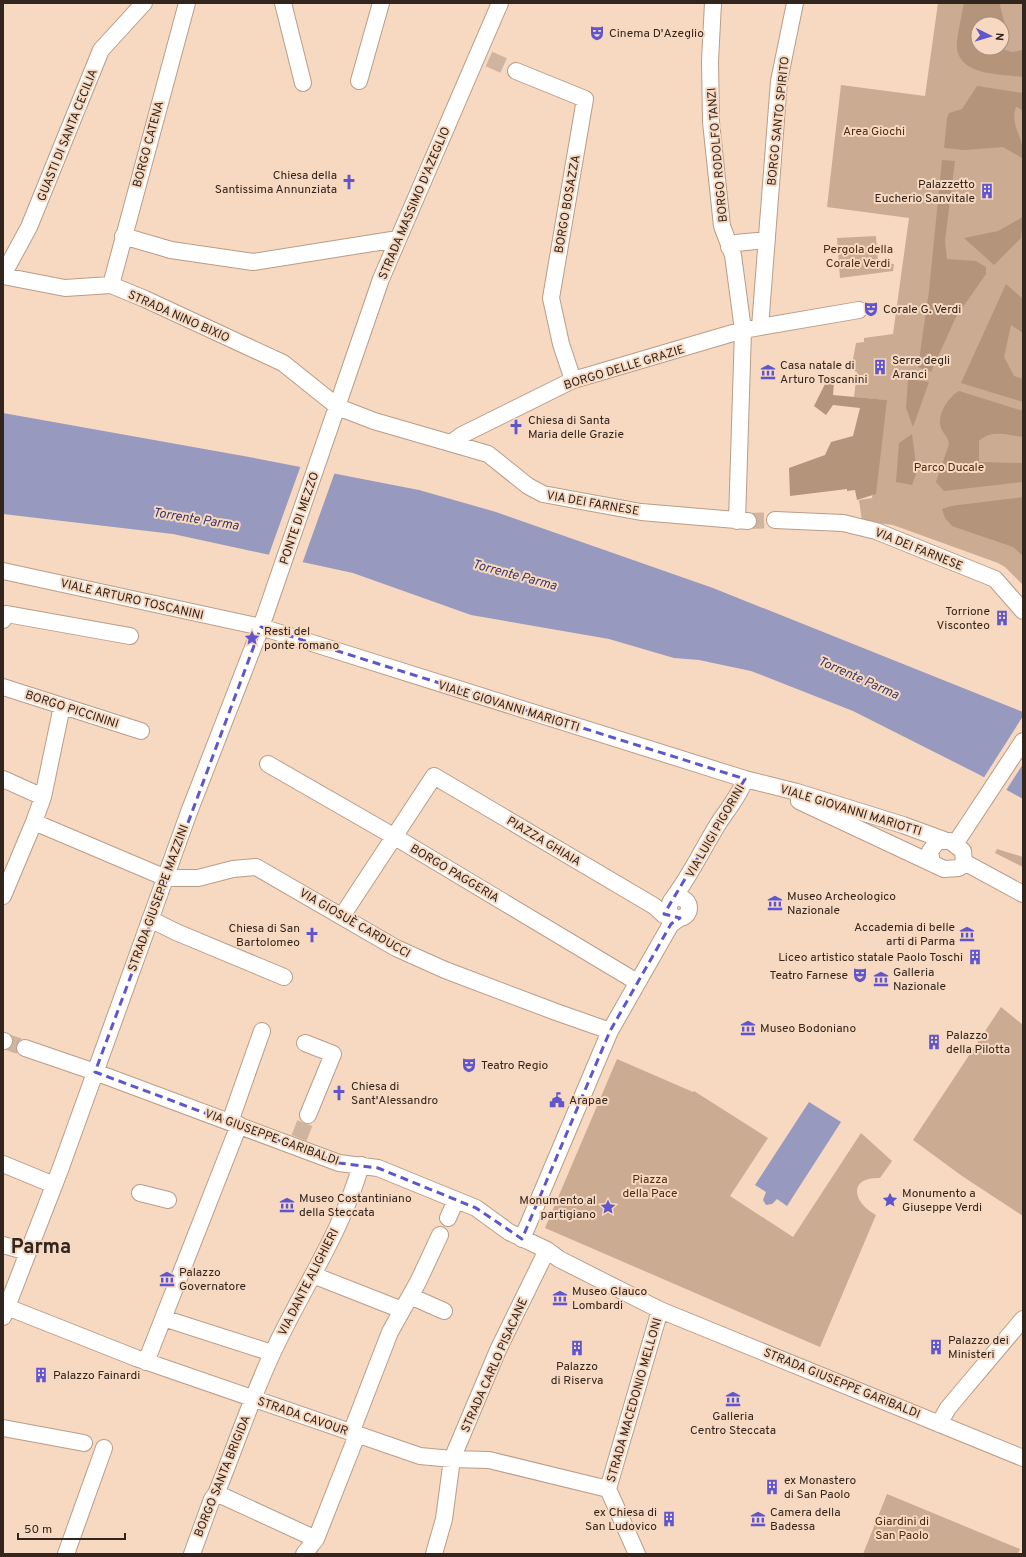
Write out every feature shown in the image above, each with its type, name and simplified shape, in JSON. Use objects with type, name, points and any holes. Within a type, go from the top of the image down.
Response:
[{"type":"street","name":"GUASTI DI SANTA CECILIA","points":[[3,276],[29,227],[101,50],[144,3]]},
{"type":"street","name":"BORGO CATENA","points":[[111,286],[123,236],[187,3]]},
{"type":"street","points":[[283,3],[303,83]]},
{"type":"street","points":[[359,81],[381,3]]},
{"type":"street","name":"STRADA MASSIMO D'AZEGLIO","points":[[330,430],[381,279],[398,239],[484,57],[500,3]]},
{"type":"street","name":"BORGO RODOLFO TANZI","points":[[713,3],[710,61],[712,122],[722,226],[733,255],[743,330],[743,521]]},
{"type":"street","name":"BORGO SANTO SPIRITO","points":[[760,327],[779,81],[795,3]]},
{"type":"street","name":"BORGO BOSAZZA","points":[[516,71],[585,100],[551,298],[561,344],[572,380]]},
{"type":"street","points":[[123,236],[171,250],[253,262],[398,239]]},
{"type":"street","points":[[729,247],[736,243],[766,240]]},
{"type":"street","name":"STRADA NINO BIXIO","points":[[3,276],[65,288],[111,286],[145,299],[283,363],[338,407]]},
{"type":"street","name":"BORGO DELLE GRAZIE","points":[[451,443],[462,435],[572,380],[743,330],[859,310]]},
{"type":"street","name":"VIA DEI FARNESE","points":[[338,407],[374,421],[451,443],[493,457],[528,486],[548,496],[641,512],[743,521]]},
{"type":"street","name":"PONTE DI MEZZO","points":[[261,628],[330,430]]},
{"type":"street","name":"VIA DEI FARNESE","points":[[775,520],[843,523],[876,531],[995,579],[1023,611]]},
{"type":"street","name":"VIALE ARTURO TOSCANINI","points":[[3,571],[261,628]]},
{"type":"street","points":[[5,617],[130,636]]},
{"type":"street","name":"VIALE GIOVANNI MARIOTTI","points":[[261,628],[751,781],[797,792],[903,825],[950,842]]},
{"type":"street","name":"STRADA GIUSEPPE MAZZINI","points":[[5,1312],[60,1170],[150,919],[261,628]]},
{"type":"street","name":"BORGO PICCININI","points":[[3,687],[141,731]]},
{"type":"street","points":[[3,896],[43,797],[62,706]]},
{"type":"street","points":[[950,842],[965,830],[1023,741]]},
{"type":"street","name":"BORGO PAGGERIA","points":[[270,765],[395,837],[637,982]]},
{"type":"street","name":"PIAZZA GHIAIA","points":[[395,837],[434,776],[672,908]]},
{"type":"street","points":[[3,779],[43,797]]},
{"type":"street","name":"VIALE GIOVANNI MARIOTTI","points":[[751,781],[932,862]]},
{"type":"street","name":"VIA LUIGI PIGORINI","points":[[637,982],[672,922],[672,908],[685,882],[718,824],[742,788],[751,781]]},
{"type":"street","points":[[34,822],[166,878]]},
{"type":"street","points":[[342,916],[395,837]]},
{"type":"street","points":[[938,841],[950,842],[963,851],[964,862],[959,868],[950,870],[944,869],[932,862],[929,854],[931,848],[938,841]]},
{"type":"street","points":[[964,862],[1023,894]]},
{"type":"street","name":"VIA GIOSUÈ CARDUCCI","points":[[166,878],[198,878],[233,870],[256,867],[396,948],[445,970],[610,1031]]},
{"type":"street","points":[[150,919],[176,932],[284,978]]},
{"type":"street","points":[[522,1239],[610,1031],[637,982]]},
{"type":"street","points":[[146,1362],[203,1217],[234,1124],[262,1031]]},
{"type":"street","points":[[305,1043],[333,1054],[308,1115]]},
{"type":"street","name":"VIA GIUSEPPE GARIBALDI","points":[[25,1048],[95,1072],[234,1124],[297,1142],[344,1164],[378,1168],[456,1200],[481,1211],[504,1229],[522,1239],[547,1250],[561,1260],[660,1310]]},
{"type":"street","points":[[3,1164],[54,1185]]},
{"type":"street","name":"VIA DANTE ALIGHIERI","points":[[252,1398],[272,1353],[333,1236],[357,1180],[361,1165]]},
{"type":"street","points":[[140,1193],[168,1200]]},
{"type":"street","points":[[448,1218],[456,1200]]},
{"type":"street","points":[[304,1554],[316,1539],[384,1347],[440,1235]]},
{"type":"street","points":[[3,1245],[28,1252]]},
{"type":"street","name":"STRADA CARLO PISACANE","points":[[434,1554],[444,1519],[452,1459],[498,1350],[547,1250]]},
{"type":"street","points":[[313,1275],[402,1310]]},
{"type":"street","points":[[410,1296],[444,1311]]},
{"type":"street","name":"STRADA GIUSEPPE GARIBALDI","points":[[660,1310],[1023,1458]]},
{"type":"street","name":"STRADA MACEDONIO MELLONI","points":[[608,1489],[660,1310]]},
{"type":"street","name":"STRADA CAVOUR","points":[[5,1312],[420,1456],[489,1460],[608,1489]]},
{"type":"street","points":[[163,1318],[272,1353]]},
{"type":"street","points":[[939,1424],[948,1408],[1023,1319]]},
{"type":"street","name":"BORGO SANTA BRIGIDA","points":[[193,1554],[205,1517],[233,1455],[252,1398]]},
{"type":"street","points":[[3,1428],[84,1443]]},
{"type":"street","points":[[66,1554],[104,1448]]},
{"type":"street","points":[[608,1489],[637,1554]]},
{"type":"street","points":[[216,1493],[316,1539]]},
{"type":"highlighted area","points":[[261,627],[745,779],[664,914],[680,918],[671,924],[610,1031],[522,1239],[476,1208],[378,1168],[339,1163],[95,1072]]},
{"type":"green space","name":"Parco Ducale","points":[[938,3],[1023,3],[1023,585],[1005,567],[998,563],[893,525],[862,521],[859,500],[872,498],[885,400],[854,397],[857,372],[851,370],[856,343],[864,342],[864,338],[893,334],[909,218],[827,207],[841,85],[925,96]]},
{"type":"green space","points":[[964,3],[1001,3],[1000,5],[1003,16],[970,16],[970,56],[1010,56],[1010,51],[1023,50],[1023,77],[984,72],[974,69],[966,64],[960,58],[957,49],[958,33]]},
{"type":"green space","points":[[977,86],[1023,93],[1023,114],[1021,109],[1016,107],[1014,114],[1016,127],[1022,144],[1022,158],[1003,147],[965,150],[944,148],[947,118],[949,113],[962,109]]},
{"type":"green space","points":[[942,160],[955,161],[945,241],[947,259],[976,261],[986,267],[986,274],[956,317],[931,372],[918,367],[929,291]]},
{"type":"green space","points":[[1023,217],[1021,238],[994,265],[964,238],[998,231]]},
{"type":"green space","name":"Pergola della Corale Verdi","points":[[876,236],[878,263],[894,264],[893,271],[840,278],[837,238]]},
{"type":"green space","points":[[1006,284],[1023,299],[1023,333],[1011,325],[1004,357],[1014,376],[1023,379],[1023,402],[961,383]]},
{"type":"green space","points":[[908,379],[929,382],[913,427],[906,408]]},
{"type":"green space","points":[[826,382],[834,382],[833,395],[887,400],[876,494],[857,500],[855,490],[847,491],[847,489],[790,496],[789,468],[825,455],[831,442],[853,436],[860,408],[833,405],[826,415],[814,406]]},
{"type":"green space","points":[[959,391],[1023,411],[1023,437],[1006,434],[994,434],[984,437],[979,441],[979,462],[1023,463],[1023,482],[944,491],[936,482],[949,444],[940,425],[941,414],[947,403]]},
{"type":"green space","points":[[912,434],[917,471],[912,485],[896,482],[899,443]]},
{"type":"green space","points":[[1023,497],[1023,556],[1013,547],[952,526],[945,518],[942,509],[951,506]]},
{"type":"green space","points":[[997,849],[1023,857],[1023,867],[995,853]]},
{"type":"green space","points":[[1001,1007],[1023,1025],[1023,1216],[962,1176],[913,1140]]},
{"type":"green space","name":"Piazza della Pace","points":[[617,1059],[693,1092],[694,1091],[768,1138],[730,1196],[793,1237],[861,1133],[892,1161],[880,1178],[869,1179],[862,1182],[858,1186],[858,1198],[868,1210],[876,1215],[820,1347],[545,1228]]},
{"type":"green space","name":"Giardini di San Paolo","points":[[887,1494],[1020,1549],[1018,1554],[863,1554]]},
{"type":"water","name":"Torrente Parma","points":[[3,413],[249,457],[419,490],[496,512],[713,588],[1023,712],[1023,799],[978,774],[853,711],[751,671],[699,660],[674,658],[609,639],[471,615],[353,573],[173,534],[3,514]]},
{"type":"water","points":[[809,1102],[841,1122],[787,1206],[777,1199],[772,1204],[766,1205],[763,1200],[766,1192],[755,1185]]},
{"type":"pier","points":[[301,465],[335,472],[302,564],[268,557]]},
{"type":"pier","points":[[1023,716],[1023,764],[1005,792],[983,779]]},
{"type":"tunnel","points":[[489,59],[516,71]]},
{"type":"tunnel","points":[[748,521],[775,520]]},
{"type":"tunnel","points":[[4,1041],[25,1048]]},
{"type":"tunnel","points":[[299,1138],[308,1115]]},
{"type":"place","name":"Cinema D'Azeglio","points":[[597,33]]},
{"type":"place","name":"Chiesa della Santissima Annunziata","points":[[349,182]]},
{"type":"place","name":"Palazzetto Eucherio Sanvitale","points":[[987,191]]},
{"type":"place","name":"Corale G. Verdi","points":[[871,309]]},
{"type":"place","name":"Serre degli Aranci","points":[[880,367]]},
{"type":"place","name":"Casa natale di Arturo Toscanini","points":[[768,372]]},
{"type":"place","name":"Chiesa di Santa Maria delle Grazie","points":[[516,427]]},
{"type":"place","name":"Torrione Visconteo","points":[[1002,618]]},
{"type":"place","name":"Resti del ponte romano","points":[[252,638]]},
{"type":"place","name":"Museo Archeologico Nazionale","points":[[775,903]]},
{"type":"place","name":"Accademia di belle arti di Parma","points":[[967,934]]},
{"type":"place","name":"Chiesa di San Bartolomeo","points":[[312,935]]},
{"type":"place","name":"Liceo artistico statale Paolo Toschi","points":[[975,957]]},
{"type":"place","name":"Teatro Farnese","points":[[860,975]]},
{"type":"place","name":"Galleria Nazionale","points":[[881,979]]},
{"type":"place","name":"Museo Bodoniano","points":[[748,1028]]},
{"type":"place","name":"Palazzo della Pilotta","points":[[934,1042]]},
{"type":"place","name":"Teatro Regio","points":[[469,1065]]},
{"type":"place","name":"Chiesa di Sant'Alessandro","points":[[339,1093]]},
{"type":"place","name":"Arapae","points":[[557,1100]]},
{"type":"place","name":"Monumento a Giuseppe Verdi","points":[[890,1200]]},
{"type":"place","name":"Museo Costantiniano della Steccata","points":[[287,1205]]},
{"type":"place","name":"Monumento al partigiano","points":[[608,1207]]},
{"type":"place","name":"Palazzo Governatore","points":[[167,1279]]},
{"type":"place","name":"Museo Glauco Lombardi","points":[[560,1298]]},
{"type":"place","name":"Palazzo dei Ministeri","points":[[936,1347]]},
{"type":"place","name":"Palazzo di Riserva","points":[[577,1348]]},
{"type":"place","name":"Palazzo Fainardi","points":[[41,1375]]},
{"type":"place","name":"Galleria Centro Steccata","points":[[733,1399]]},
{"type":"place","name":"ex Monastero di San Paolo","points":[[772,1487]]},
{"type":"place","name":"ex Chiesa di San Ludovico","points":[[669,1519]]},
{"type":"place","name":"Camera della Badessa","points":[[758,1519]]},
{"type":"district","name":"Parma","points":[[41,1246]]},
{"type":"park label","name":"Area Giochi","points":[[874,131]]}]
